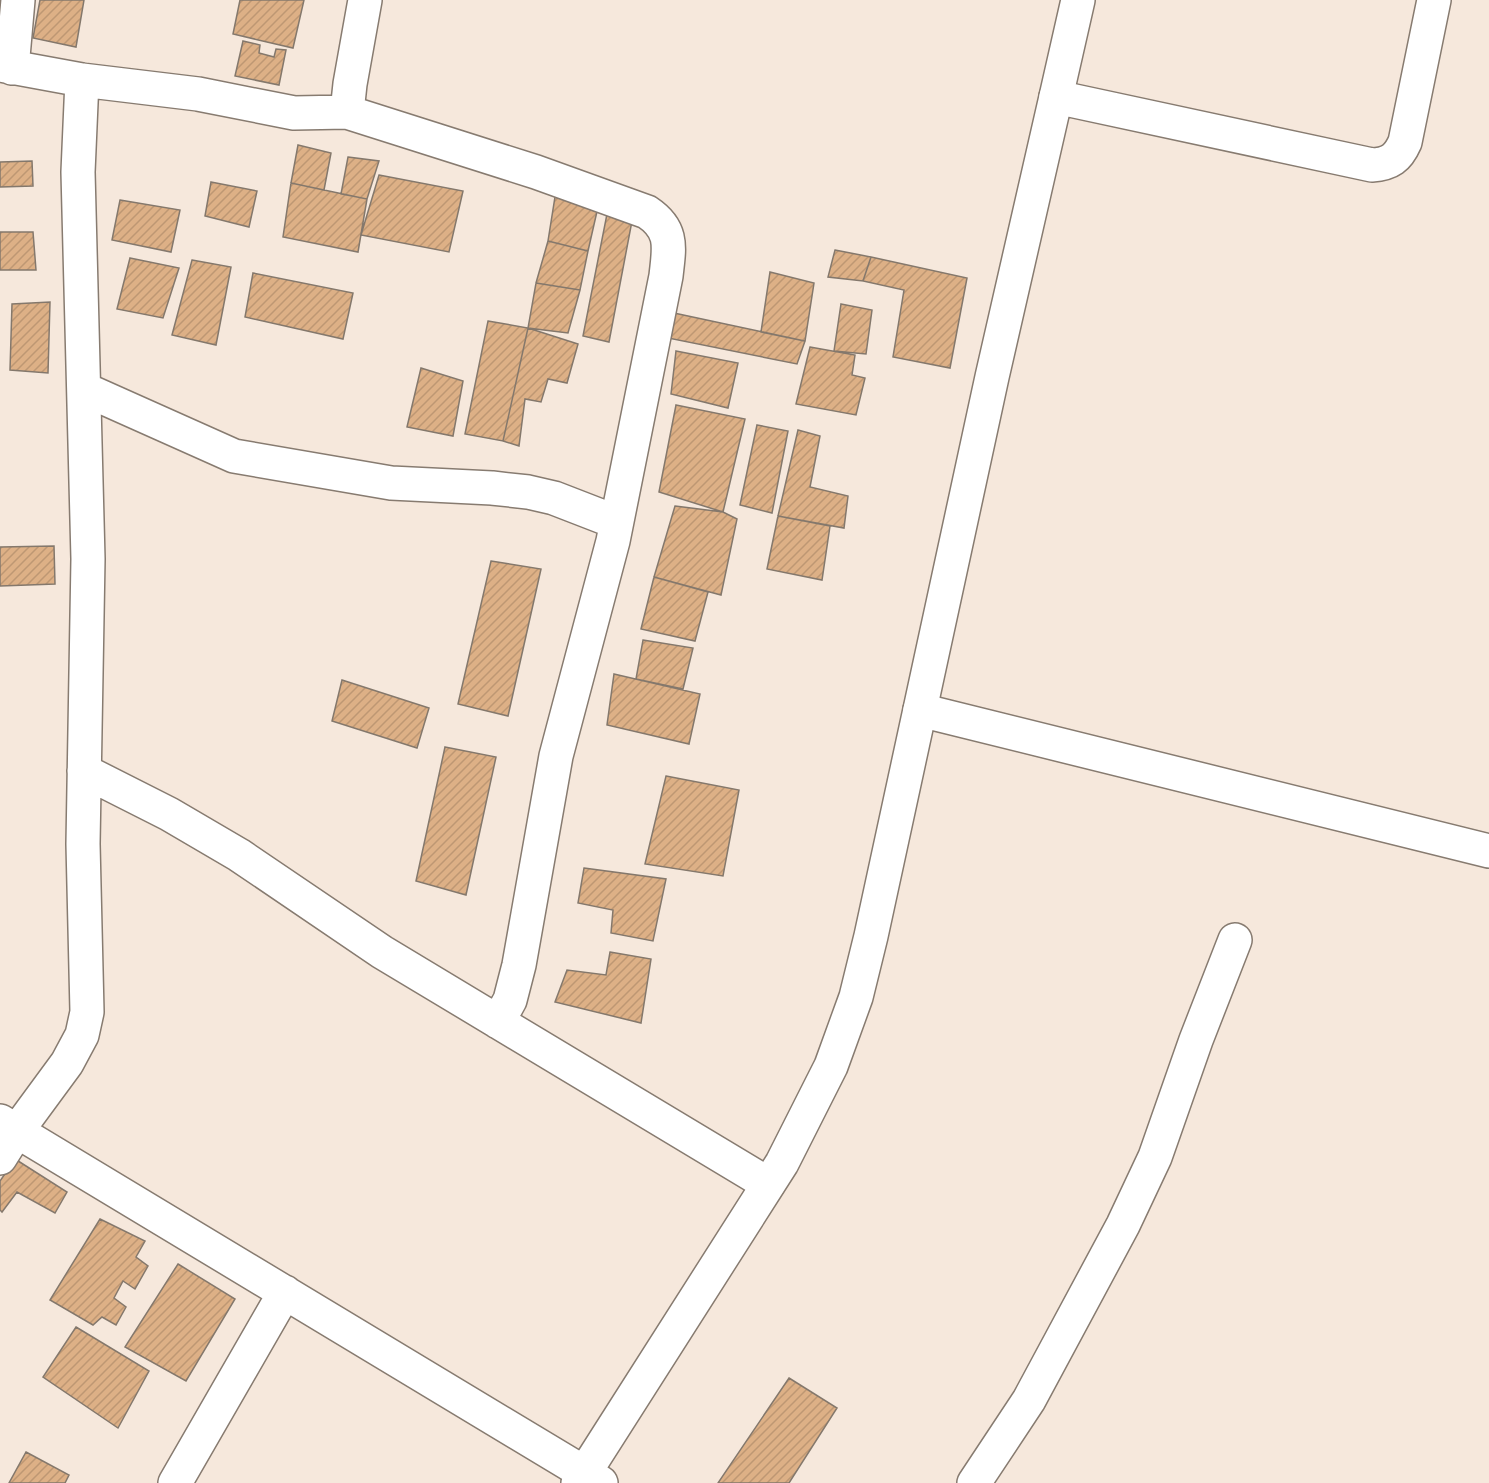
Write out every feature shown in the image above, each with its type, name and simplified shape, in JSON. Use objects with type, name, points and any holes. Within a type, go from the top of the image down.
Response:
[{"type":"street","points":[[18,0],[6,67],[82,80],[198,94],[294,113],[347,112],[536,172],[647,212],[664,228],[669,239],[666,276],[616,522],[596,612],[556,756],[519,965],[510,1000],[498,1022]]},
{"type":"street","points":[[347,112],[365,0]]},
{"type":"street","points":[[82,80],[78,172],[88,559],[83,844],[87,1012],[82,1035],[67,1062],[6,1137],[285,1292],[587,1480],[782,1163],[831,1066],[856,997],[992,377],[1078,0]]},
{"type":"street","points":[[1056,97],[1372,165],[1382,165],[1390,162],[1400,153],[1405,142],[1434,0]]},
{"type":"street","points":[[84,389],[234,456],[391,483],[528,492],[554,498],[616,522]]},
{"type":"street","points":[[920,710],[1489,851]]},
{"type":"street","points":[[84,771],[169,814],[238,855],[382,952],[768,1184]]},
{"type":"street","points":[[974,1483],[1029,1400],[1123,1225],[1155,1157],[1196,1040],[1235,940]]},
{"type":"street","points":[[174,1483],[285,1292]]},
{"type":"building","points":[[40,0],[84,0],[76,47],[33,38]]},
{"type":"building","points":[[240,0],[304,0],[293,48],[233,34]]},
{"type":"building","points":[[243,41],[260,45],[259,53],[274,57],[276,49],[286,50],[279,85],[235,76]]},
{"type":"building","points":[[298,145],[331,153],[324,190],[291,183]]},
{"type":"building","points":[[348,157],[379,161],[367,199],[341,194]]},
{"type":"building","points":[[32,161],[33,186],[0,187],[0,162]]},
{"type":"building","points":[[379,175],[463,191],[449,252],[361,235]]},
{"type":"building","points":[[211,182],[257,191],[249,227],[205,216]]},
{"type":"building","points":[[291,183],[367,199],[358,252],[283,237]]},
{"type":"building","points":[[555,197],[598,207],[588,251],[548,241]]},
{"type":"building","points":[[120,200],[180,210],[171,252],[112,240]]},
{"type":"building","points":[[607,214],[632,221],[609,342],[583,336]]},
{"type":"building","points":[[0,232],[33,232],[36,270],[0,270]]},
{"type":"building","points":[[548,241],[588,251],[580,290],[536,283]]},
{"type":"building","points":[[835,250],[871,257],[863,281],[828,277]]},
{"type":"building","points":[[871,257],[967,278],[950,368],[893,357],[904,290],[863,281]]},
{"type":"building","points":[[130,258],[179,268],[163,318],[117,309]]},
{"type":"building","points":[[192,260],[231,267],[216,345],[172,335]]},
{"type":"building","points":[[770,272],[814,283],[805,341],[761,332]]},
{"type":"building","points":[[253,273],[353,293],[343,339],[245,317]]},
{"type":"building","points":[[536,283],[580,290],[568,333],[528,328]]},
{"type":"building","points":[[50,302],[48,373],[10,370],[12,304]]},
{"type":"building","points":[[841,304],[872,310],[866,354],[834,351]]},
{"type":"building","points":[[674,313],[805,341],[797,364],[668,338]]},
{"type":"building","points":[[488,321],[528,328],[503,441],[465,434]]},
{"type":"building","points":[[528,328],[578,344],[567,383],[548,379],[541,402],[525,399],[519,446],[503,441]]},
{"type":"building","points":[[810,347],[855,355],[852,375],[865,378],[856,415],[796,404]]},
{"type":"building","points":[[676,351],[738,363],[728,408],[671,394]]},
{"type":"building","points":[[421,368],[463,381],[453,436],[407,427]]},
{"type":"building","points":[[676,405],[745,419],[723,512],[659,492]]},
{"type":"building","points":[[757,425],[788,431],[772,513],[740,505]]},
{"type":"building","points":[[798,430],[820,436],[810,487],[848,496],[844,528],[778,516]]},
{"type":"building","points":[[675,506],[723,512],[737,519],[721,595],[654,577]]},
{"type":"building","points":[[778,516],[830,526],[822,580],[767,569]]},
{"type":"building","points":[[54,546],[55,584],[0,586],[0,547]]},
{"type":"building","points":[[491,561],[541,569],[508,716],[458,704]]},
{"type":"building","points":[[654,577],[708,592],[695,641],[641,629]]},
{"type":"building","points":[[643,640],[693,648],[683,689],[636,679]]},
{"type":"building","points":[[614,674],[700,694],[689,744],[607,725]]},
{"type":"building","points":[[342,680],[429,708],[417,748],[332,721]]},
{"type":"building","points":[[445,747],[496,757],[466,895],[416,881]]},
{"type":"building","points":[[666,776],[739,790],[723,876],[645,864]]},
{"type":"building","points":[[584,868],[666,879],[653,941],[611,933],[613,910],[578,903]]},
{"type":"building","points":[[610,952],[651,959],[641,1023],[555,1002],[567,970],[606,975]]},
{"type":"building","points":[[15,1159],[67,1192],[55,1213],[17,1192],[2,1212],[0,1210],[0,1181]]},
{"type":"building","points":[[100,1219],[145,1241],[136,1257],[148,1266],[135,1289],[123,1281],[114,1298],[126,1307],[116,1325],[102,1317],[93,1325],[50,1300]]},
{"type":"building","points":[[178,1264],[235,1299],[186,1381],[125,1347]]},
{"type":"building","points":[[76,1327],[149,1371],[118,1428],[43,1377]]},
{"type":"building","points":[[789,1378],[837,1408],[789,1483],[718,1483]]},
{"type":"building","points":[[26,1452],[69,1475],[65,1483],[9,1483]]}]
